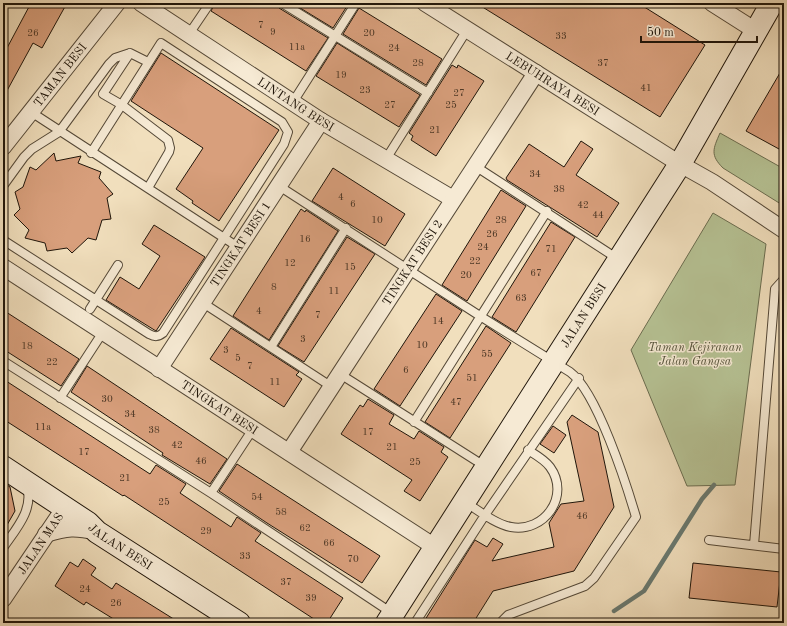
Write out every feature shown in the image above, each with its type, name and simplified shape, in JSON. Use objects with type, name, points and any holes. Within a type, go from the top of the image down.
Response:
[{"type":"street","name":"TAMAN BESI","points":[[3,147],[117,3]]},
{"type":"street","name":"LINTANG BESI","points":[[142,3],[322,121],[453,200]]},
{"type":"street","name":"LEBUHRAYA BESI","points":[[425,3],[680,164],[712,182],[784,230]]},
{"type":"street","points":[[712,3],[756,31]]},
{"type":"street","name":"JALAN BESI","points":[[390,618],[680,164],[772,3]]},
{"type":"street","name":"TINGKAT BESI 2","points":[[289,452],[536,73]]},
{"type":"street","name":"TINGKAT BESI 1","points":[[159,369],[322,121]]},
{"type":"street","name":"TINGKAT BESI","points":[[3,267],[435,547]]},
{"type":"street","name":"JALAN BESI","points":[[3,467],[65,507],[88,523],[97,532],[239,623]]},
{"type":"street","name":"JALAN MAS","points":[[3,599],[65,507]]},
{"type":"street","points":[[46,534],[64,528],[79,528],[97,532]]},
{"type":"lane","points":[[190,34],[210,3]]},
{"type":"lane","points":[[282,3],[428,93]]},
{"type":"lane","points":[[293,102],[356,3]]},
{"type":"lane","points":[[386,159],[467,30]]},
{"type":"lane","points":[[3,240],[148,334],[159,336],[163,333],[287,138],[288,132],[286,126],[162,43],[159,45],[148,62],[91,153]]},
{"type":"lane","points":[[130,53],[103,94],[122,105],[165,136],[170,144],[169,152],[148,188]]},
{"type":"lane","points":[[3,186],[28,153],[59,132],[115,58],[130,53],[148,62]]},
{"type":"lane","points":[[31,112],[91,153],[148,188],[238,247]]},
{"type":"lane","points":[[476,166],[547,211],[619,260]]},
{"type":"lane","points":[[279,186],[579,378],[593,400],[628,490],[636,517],[594,578],[585,586],[508,615],[500,623]]},
{"type":"lane","points":[[414,422],[547,211]]},
{"type":"lane","points":[[271,347],[346,228]]},
{"type":"lane","points":[[90,309],[118,265]]},
{"type":"lane","points":[[754,545],[775,289],[784,279]]},
{"type":"lane","points":[[203,303],[271,347],[414,422],[486,467]]},
{"type":"lane","points":[[60,398],[103,332]]},
{"type":"lane","points":[[3,361],[211,493],[390,618]]},
{"type":"lane","points":[[415,623],[528,450],[579,378]]},
{"type":"lane","points":[[211,493],[253,429]]},
{"type":"lane","points":[[464,502],[485,515],[511,527],[523,528],[532,526],[542,521],[551,512],[558,495],[556,480],[551,467],[528,450]]},
{"type":"lane","points":[[3,548],[25,514],[28,506],[29,495],[24,481]]},
{"type":"lane","points":[[709,540],[784,549]]},
{"type":"green space","points":[[720,133],[784,169],[784,206],[723,168],[714,155],[714,148]]},
{"type":"green space","name":"Taman Kejiranan Jalan Gangsa","points":[[713,213],[766,244],[735,485],[687,486],[631,350]]},
{"type":"building","points":[[31,3],[67,3],[42,48],[33,43],[3,98],[3,46],[7,48]]},
{"type":"building","points":[[215,3],[277,3],[279,8],[328,38],[306,71],[211,11]]},
{"type":"building","points":[[292,3],[349,3],[333,28]]},
{"type":"building","points":[[476,3],[638,3],[705,45],[660,117]]},
{"type":"building","points":[[359,8],[442,59],[426,85],[343,34]]},
{"type":"building","points":[[337,43],[420,95],[399,127],[316,76]]},
{"type":"building","points":[[161,53],[279,130],[219,221],[192,203],[193,201],[176,189],[203,148],[131,101]]},
{"type":"building","points":[[452,65],[457,68],[458,65],[484,81],[436,156],[411,140],[413,136],[409,133]]},
{"type":"building","points":[[784,66],[784,141],[779,149],[746,131]]},
{"type":"building","points":[[581,141],[593,149],[576,175],[619,203],[597,237],[506,178],[529,144],[564,167]]},
{"type":"building","points":[[54,153],[56,161],[81,156],[78,163],[101,172],[99,178],[113,194],[107,198],[111,219],[102,220],[96,240],[88,238],[72,253],[67,248],[47,251],[45,243],[25,238],[29,230],[14,215],[20,209],[15,192],[23,187],[30,167],[36,170]]},
{"type":"building","points":[[333,168],[405,214],[385,246],[312,201]]},
{"type":"building","points":[[501,190],[526,206],[467,301],[442,285]]},
{"type":"building","points":[[301,209],[305,212],[306,210],[338,231],[269,340],[233,316]]},
{"type":"building","points":[[551,222],[575,237],[516,332],[492,317]]},
{"type":"building","points":[[154,225],[205,257],[156,331],[106,300],[120,277],[139,289],[160,256],[142,244]]},
{"type":"building","points":[[347,237],[375,254],[304,362],[278,346]]},
{"type":"building","points":[[436,294],[462,311],[400,406],[374,389]]},
{"type":"building","points":[[3,310],[79,359],[61,386],[3,349]]},
{"type":"building","points":[[486,326],[511,343],[450,438],[425,422]]},
{"type":"building","points":[[231,328],[299,372],[296,375],[302,379],[284,407],[210,359]]},
{"type":"building","points":[[87,366],[227,459],[210,484],[162,455],[163,453],[71,392]]},
{"type":"building","points":[[3,379],[150,474],[156,465],[186,484],[180,493],[231,527],[237,517],[261,533],[255,541],[343,598],[327,623],[320,623],[124,495],[123,496],[3,419]]},
{"type":"building","points":[[368,399],[394,415],[389,424],[414,439],[419,431],[444,447],[441,452],[448,457],[420,501],[404,491],[412,480],[341,434],[360,405],[363,407]]},
{"type":"building","points":[[572,415],[598,432],[614,507],[574,571],[493,591],[473,623],[423,623],[475,540],[487,547],[493,538],[503,544],[492,561],[554,547],[549,523],[561,504],[584,501],[567,422]]},
{"type":"building","points":[[553,426],[566,435],[554,453],[540,444]]},
{"type":"building","points":[[237,464],[380,556],[362,583],[219,491]]},
{"type":"building","points":[[3,482],[10,487],[15,511],[3,532]]},
{"type":"building","points":[[83,559],[96,568],[91,575],[112,589],[116,583],[180,623],[120,623],[86,602],[84,605],[55,586],[70,562],[78,567]]},
{"type":"building","points":[[693,563],[781,572],[777,607],[689,598]]},
{"type":"waterway","points":[[614,611],[644,591],[702,499],[714,485]]}]
